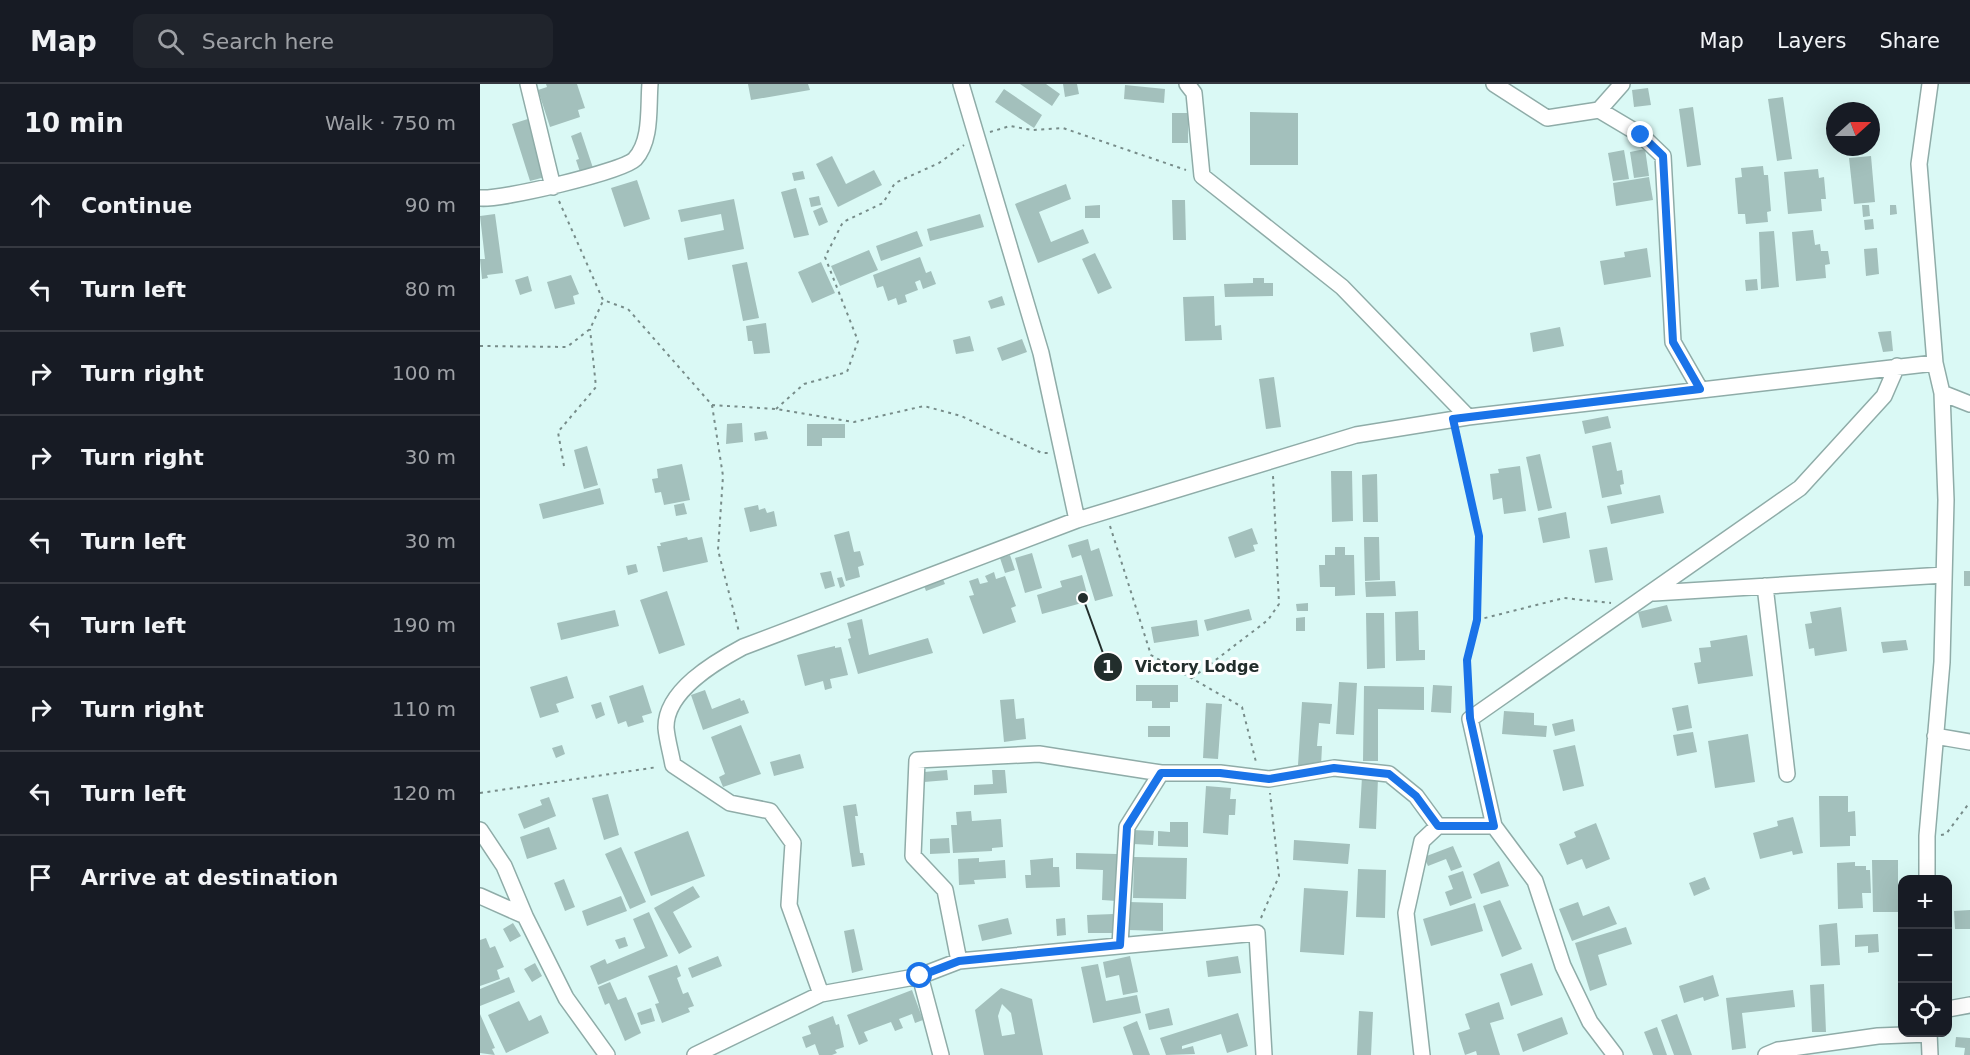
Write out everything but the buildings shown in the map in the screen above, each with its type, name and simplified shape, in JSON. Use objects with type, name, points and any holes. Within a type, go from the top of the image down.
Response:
[{"type":"street","points":[[528,84],[553,188]]},
{"type":"street","points":[[480,198],[553,188],[634,160],[646,140],[650,84]]},
{"type":"street","points":[[961,84],[1041,353],[1077,520]]},
{"type":"street","points":[[1187,84],[1194,93],[1202,176],[1342,287],[1460,418]]},
{"type":"street","points":[[1494,84],[1547,118],[1599,110],[1641,135],[1663,156],[1673,342],[1700,389]]},
{"type":"street","points":[[1599,110],[1622,84]]},
{"type":"street","points":[[1927,875],[1927,836],[1942,662],[1946,500],[1942,393],[1935,363],[1919,164],[1930,84]]},
{"type":"street","points":[[821,994],[789,905],[793,843],[770,811],[730,803],[673,765],[666,726],[677,696],[709,665],[743,647],[1077,520],[1356,435],[1460,418],[1935,363]]},
{"type":"street","points":[[1615,1055],[1590,1022],[1563,966],[1535,881],[1494,826],[1470,718],[1800,488],[1884,396],[1897,366]]},
{"type":"street","points":[[1942,393],[1970,404]]},
{"type":"street","points":[[1652,593],[1944,575]]},
{"type":"street","points":[[1765,586],[1787,774]]},
{"type":"street","points":[[1935,736],[1970,742]]},
{"type":"street","points":[[959,961],[945,890],[913,856],[917,759],[1039,754],[1161,773],[1220,773],[1269,779],[1334,768],[1389,774],[1416,796],[1438,826]]},
{"type":"street","points":[[1120,945],[1127,827],[1161,773]]},
{"type":"street","points":[[1422,1055],[1407,913],[1422,841],[1438,826],[1494,826]]},
{"type":"street","points":[[480,830],[504,866],[525,916],[566,998],[607,1055]]},
{"type":"street","points":[[480,896],[525,916]]},
{"type":"street","points":[[695,1055],[821,994],[920,976],[959,961],[1257,933],[1264,1055]]},
{"type":"street","points":[[920,976],[939,1053]]},
{"type":"street","points":[[1952,1008],[1970,1005]]},
{"type":"street","points":[[1766,1055],[1778,1050],[1878,1035],[1898,1034]]},
{"type":"street","points":[[1929,1037],[1930,1055]]},
{"type":"path","points":[[776,409],[804,384],[847,372],[858,342],[825,257],[843,222],[883,203],[895,183],[939,162],[976,136],[1010,126],[1032,130],[1063,128],[1202,176]]},
{"type":"path","points":[[553,188],[603,300],[628,309],[712,405],[723,476],[718,550],[743,647]]},
{"type":"path","points":[[480,346],[567,347],[590,329],[603,300]]},
{"type":"path","points":[[564,466],[558,432],[596,387],[590,329]]},
{"type":"path","points":[[712,405],[776,409],[854,422],[924,406],[961,416],[1041,453],[1064,454]]},
{"type":"path","points":[[1460,418],[1479,536],[1477,620],[1467,660],[1470,718]]},
{"type":"path","points":[[1192,678],[1268,620],[1279,604],[1272,459]]},
{"type":"path","points":[[1105,511],[1151,656],[1242,707],[1254,759],[1269,779],[1279,876],[1257,933]]},
{"type":"path","points":[[1477,620],[1564,598],[1631,605]]},
{"type":"path","points":[[480,793],[673,765]]},
{"type":"path","points":[[1927,836],[1946,834],[1970,801]]},
{"type":"place","name":"Victory Lodge","points":[[1083,598]]},
{"type":"route","points":[[920,976],[959,961],[1120,945],[1127,827],[1161,773],[1220,773],[1269,779],[1334,768],[1389,774],[1416,796],[1438,826],[1494,826],[1470,718],[1467,660],[1477,620],[1479,536],[1453,419],[1700,389],[1673,342],[1663,156],[1641,135]]}]
